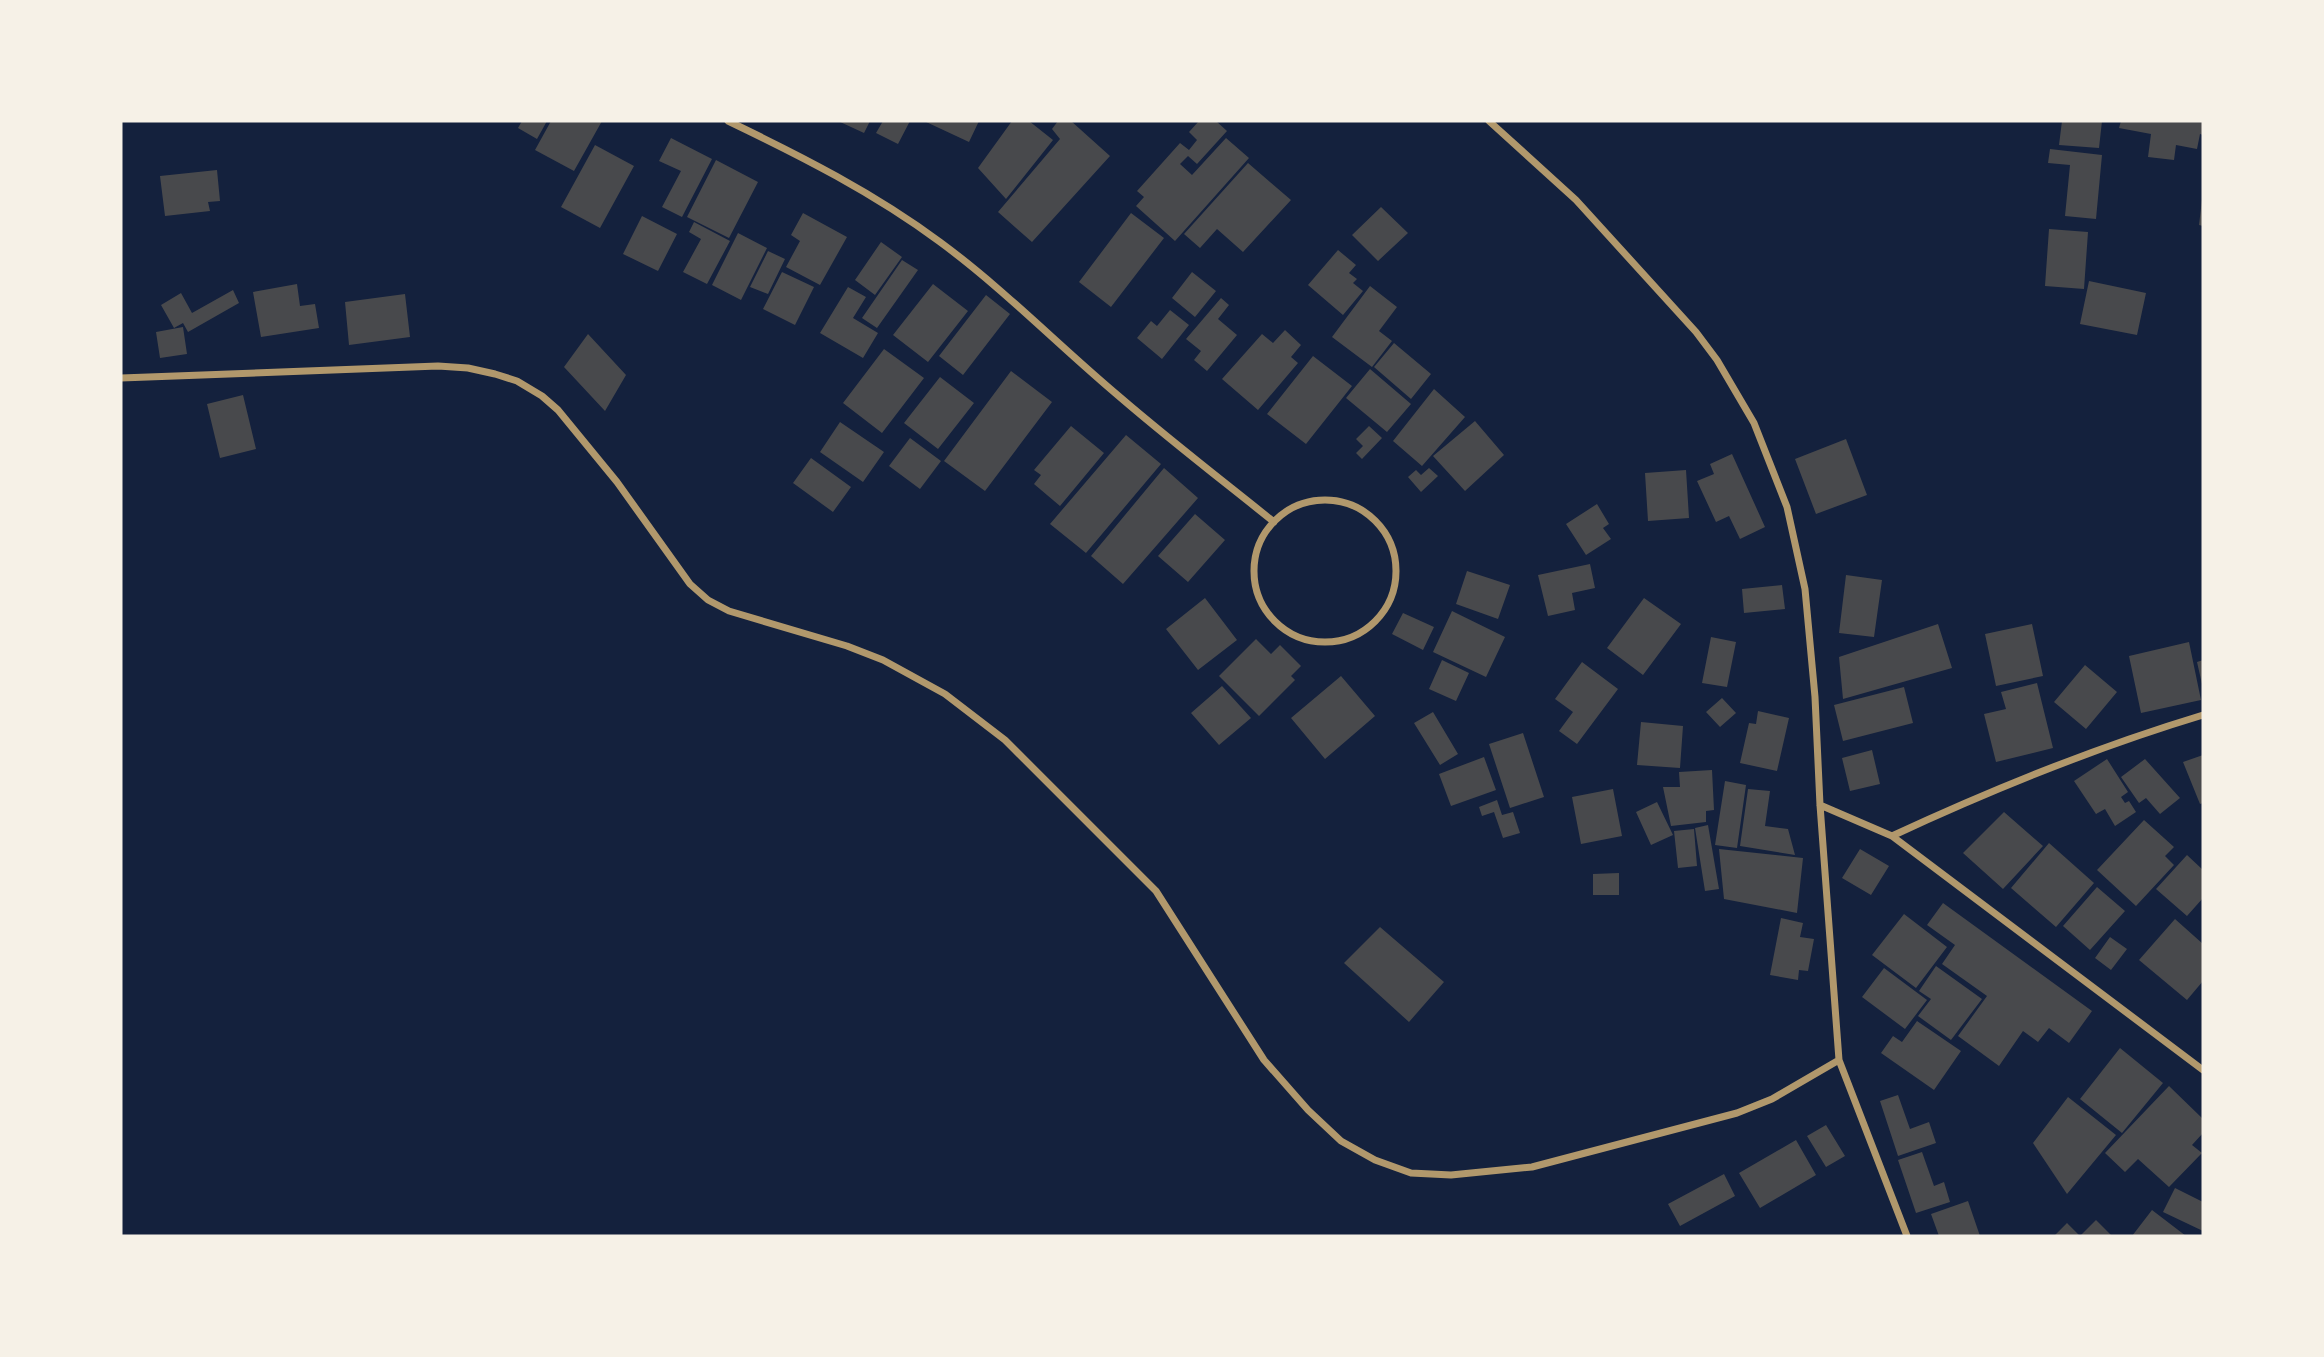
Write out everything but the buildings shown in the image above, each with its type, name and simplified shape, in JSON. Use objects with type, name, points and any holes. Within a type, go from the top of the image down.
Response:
[{"type":"street","points":[[728,121],[792,152],[889,206],[941,243],[1024,311],[1121,398],[1274,522]]},
{"type":"street","points":[[1489,121],[1576,200],[1696,331],[1717,360],[1754,424],[1787,506],[1805,589],[1815,697],[1820,805],[1839,1060],[1908,1236]]},
{"type":"street","points":[[121,378],[438,366],[468,368],[495,374],[517,381],[542,396],[558,410],[617,482],[690,584],[708,600],[729,611],[847,646],[883,660],[945,694],[1005,740],[1156,891],[1264,1060],[1308,1110],[1341,1141],[1375,1160],[1411,1173],[1451,1175],[1532,1167],[1737,1113],[1772,1099],[1839,1060]]},
{"type":"street","points":[[1317,500],[1340,501],[1373,517],[1393,547],[1397,571],[1392,595],[1381,616],[1363,632],[1334,642],[1293,635],[1277,623],[1264,607],[1255,578],[1258,548],[1274,522],[1294,507],[1317,500]]},
{"type":"street","points":[[1892,836],[2054,767],[2148,731],[2203,715]]},
{"type":"street","points":[[1820,805],[1892,836],[2203,1070]]}]
